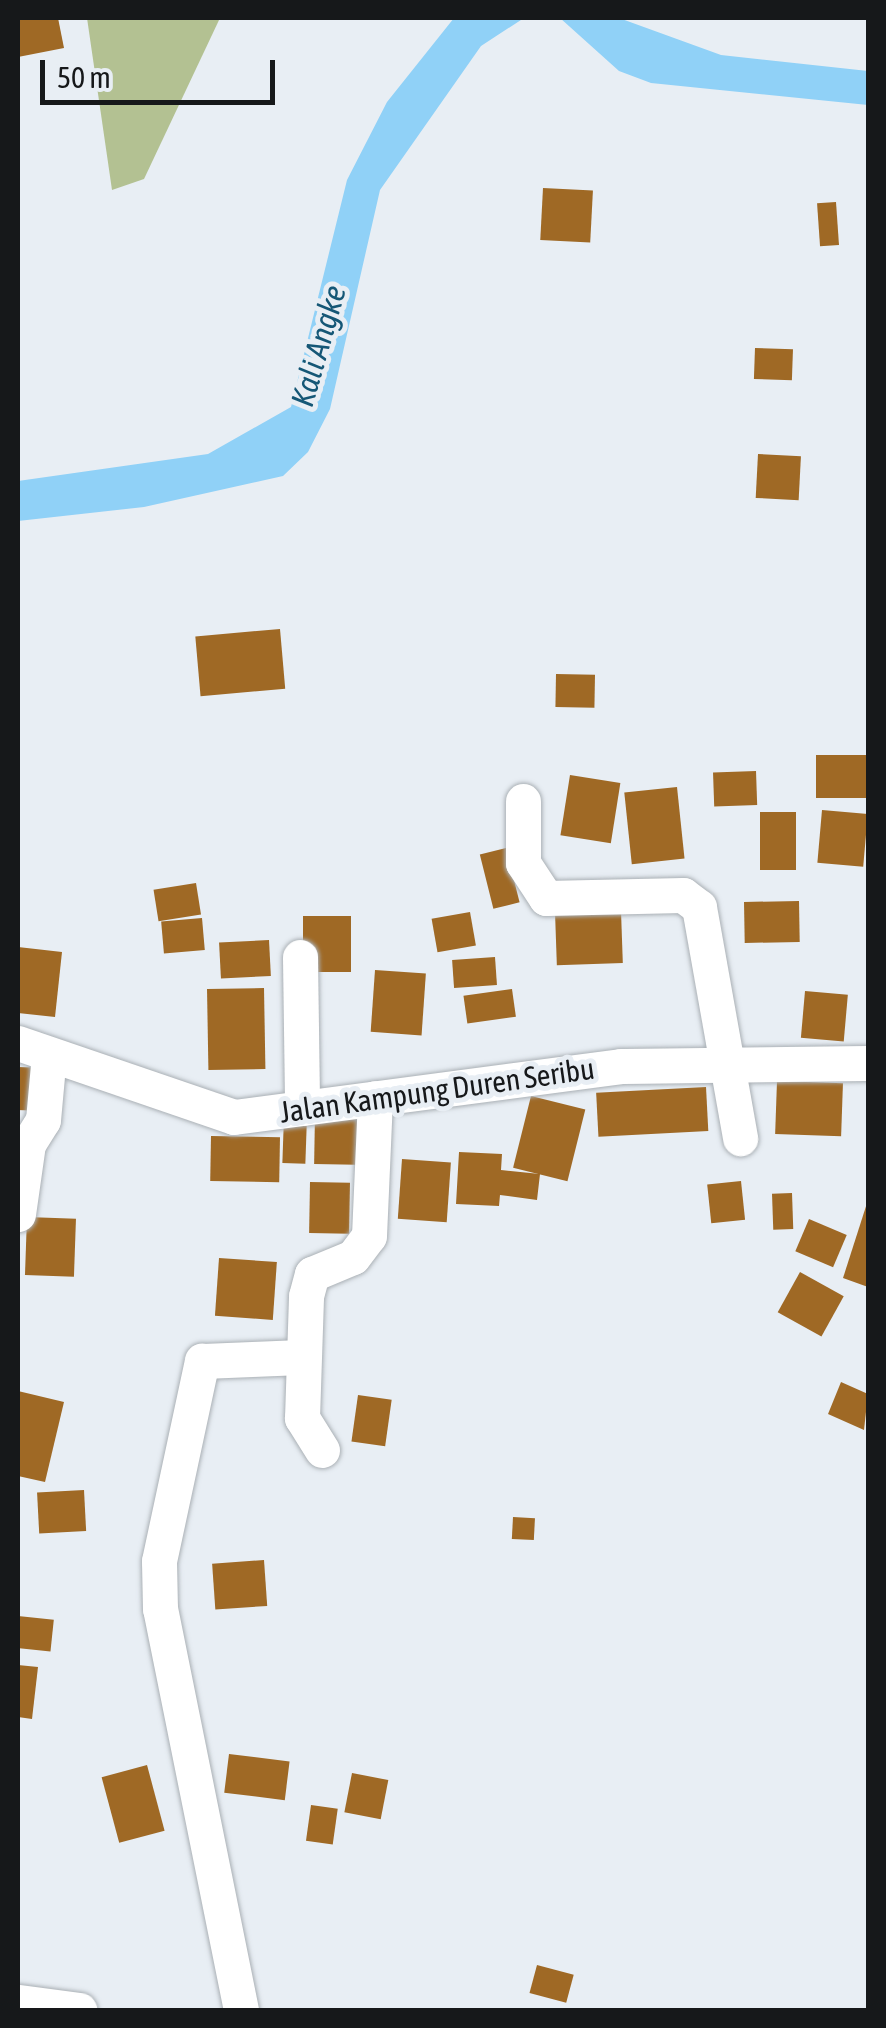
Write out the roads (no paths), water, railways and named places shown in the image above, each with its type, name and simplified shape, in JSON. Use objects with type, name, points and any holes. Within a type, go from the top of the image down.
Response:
[{"type":"street","points":[[523,801],[523,863],[546,898],[693,898],[740,1138]]},
{"type":"street","points":[[300,957],[302,1108]]},
{"type":"street","points":[[18,1214],[28,1144],[45,1110],[33,1048]]},
{"type":"street","name":"Jalan Kampung Duren Seribu","points":[[33,1048],[234,1117],[620,1066],[868,1063]]},
{"type":"street","points":[[322,1450],[302,1418],[302,1357],[312,1274],[353,1256],[369,1236],[375,1098]]},
{"type":"street","points":[[241,2010],[160,1609],[160,1561],[202,1361],[302,1357]]},
{"type":"street","points":[[18,2002],[79,2010]]},
{"type":"water","name":"Kali Angke","points":[[454,18],[524,18],[481,46],[380,190],[330,409],[308,452],[283,476],[144,507],[18,521],[18,481],[208,454],[291,407],[347,180],[387,102]]},
{"type":"water","points":[[560,18],[619,18],[721,55],[868,71],[868,105],[651,83],[619,71]]}]
